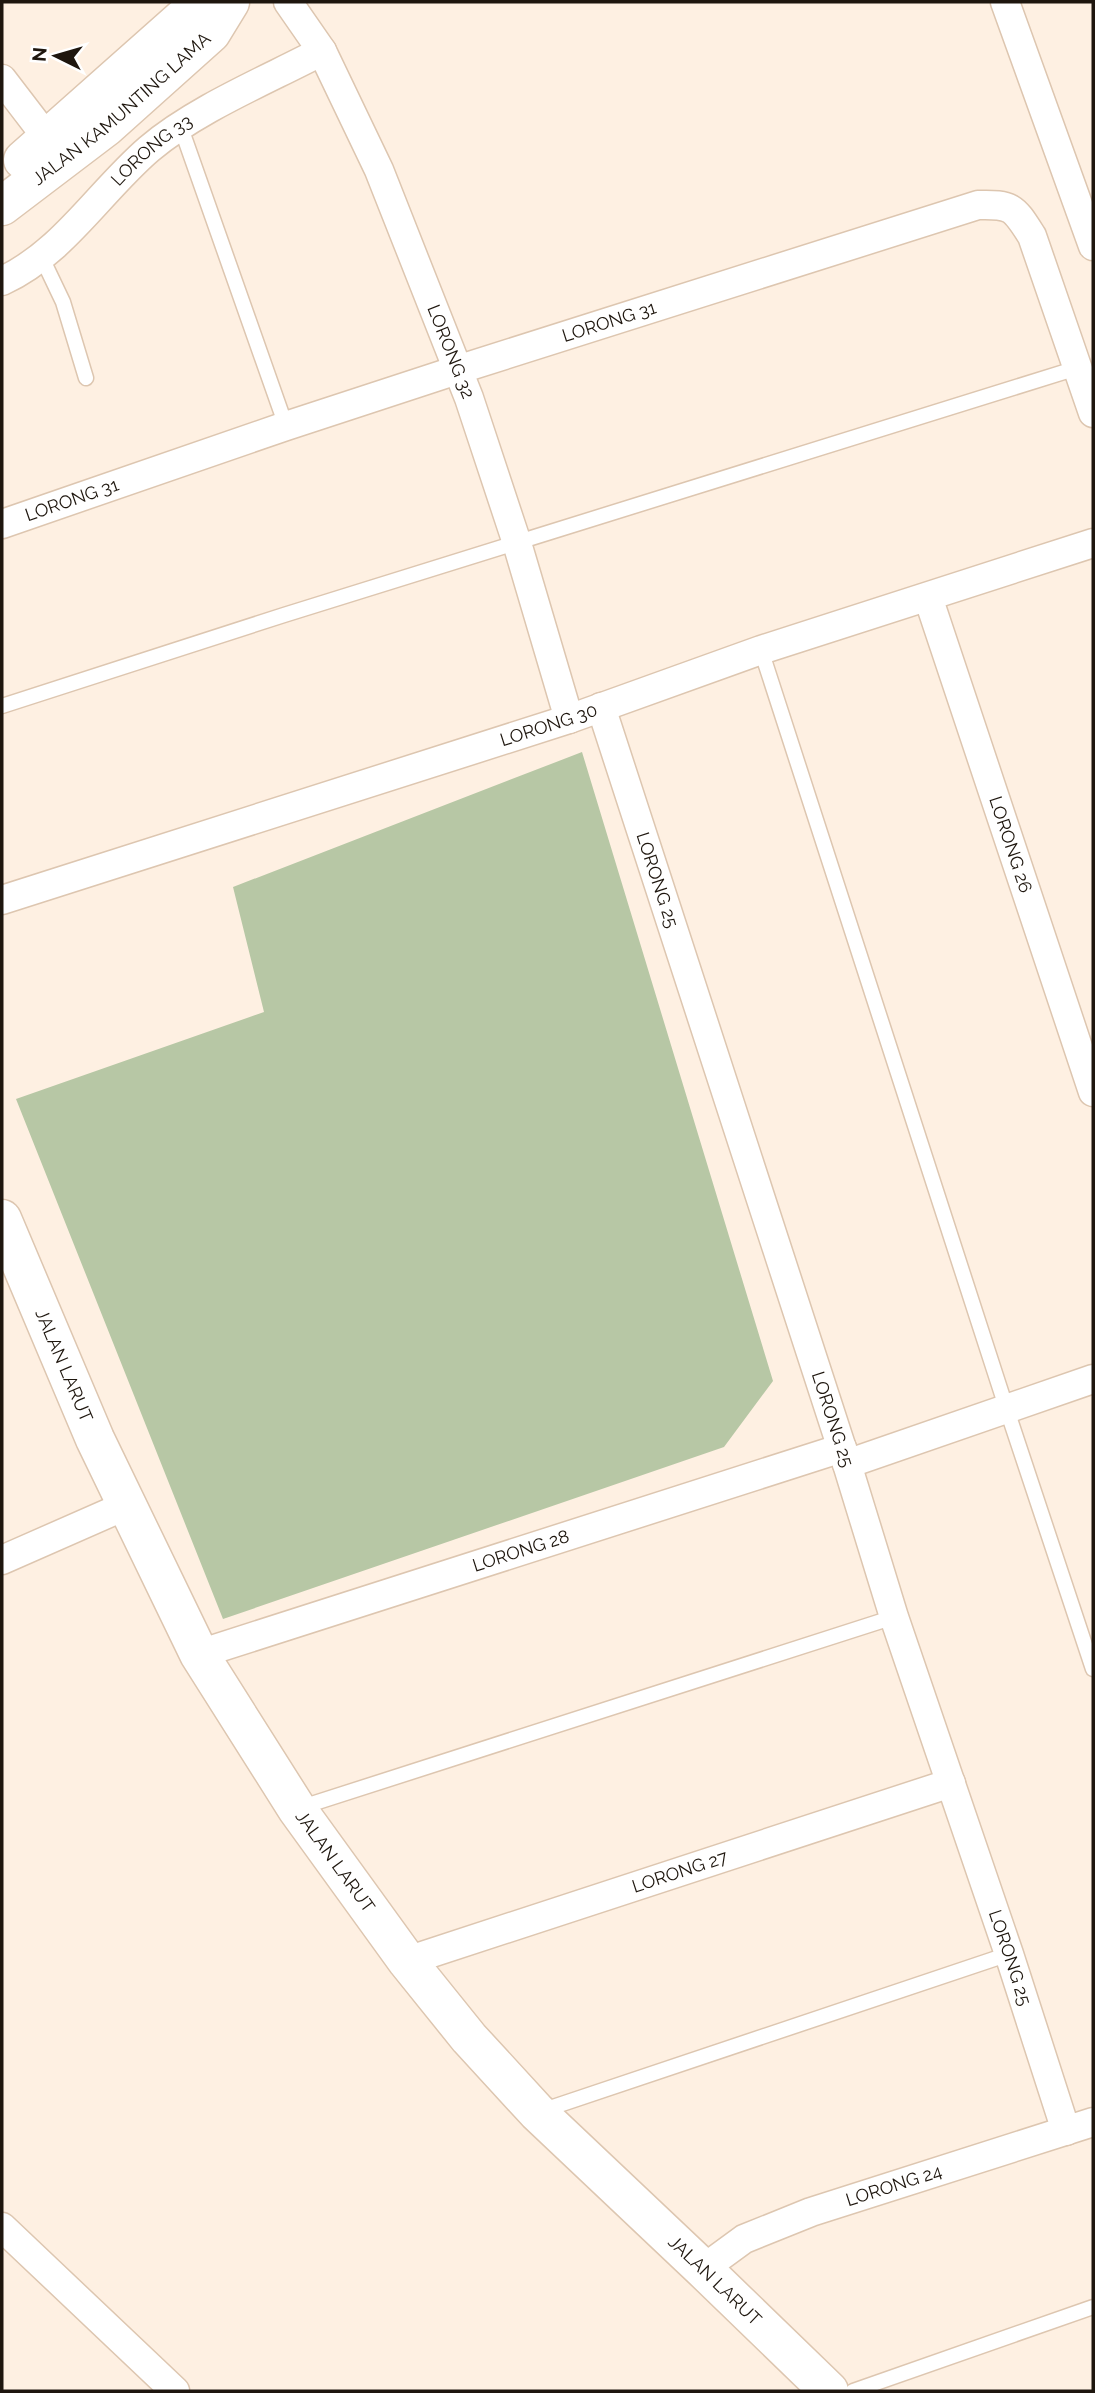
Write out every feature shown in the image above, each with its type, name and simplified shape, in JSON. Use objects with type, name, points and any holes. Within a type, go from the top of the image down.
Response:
[{"type":"main road","name":"JALAN KAMUNTING LAMA","points":[[48,139],[191,11],[209,2]]},
{"type":"main road","name":"JALAN KAMUNTING LAMA","points":[[8,191],[106,127],[211,33],[230,2]]},
{"type":"main road","points":[[8,191],[44,168],[48,157],[48,139],[62,143],[74,142],[106,127]]},
{"type":"main road","name":"JALAN LARUT","points":[[2,1219],[95,1439],[199,1654],[298,1809],[407,1961],[469,2038],[537,2112],[829,2391]]},
{"type":"street","name":"LORONG 32","points":[[288,2],[322,51],[379,170],[457,370],[517,543],[569,719]]},
{"type":"street","points":[[1005,2],[1093,246]]},
{"type":"street","name":"LORONG 33","points":[[2,281],[42,258],[114,182],[180,125],[322,51]]},
{"type":"street","points":[[2,79],[48,139]]},
{"type":"street","name":"LORONG 31","points":[[2,524],[457,370],[978,205],[1001,204],[1016,212],[1032,236],[1093,413]]},
{"type":"street","name":"LORONG 30","points":[[2,900],[569,719],[761,650],[1093,544]]},
{"type":"street","name":"LORONG 26","points":[[928,597],[1093,1088]]},
{"type":"street","name":"LORONG 25","points":[[601,707],[845,1456],[894,1617],[1009,1954],[1066,2131]]},
{"type":"street","name":"LORONG 28","points":[[199,1654],[845,1456],[1007,1410],[1093,1379]]},
{"type":"street","points":[[2,1560],[127,1505]]},
{"type":"street","name":"LORONG 27","points":[[407,1961],[951,1783]]},
{"type":"street","name":"LORONG 24","points":[[703,2269],[744,2239],[811,2212],[1093,2122]]},
{"type":"street","points":[[2,2227],[175,2391]]},
{"type":"lane","points":[[180,125],[286,426]]},
{"type":"lane","points":[[42,258],[63,302],[86,378]]},
{"type":"lane","points":[[2,706],[271,619],[1077,368]]},
{"type":"lane","points":[[761,650],[1093,1669]]},
{"type":"lane","points":[[298,1809],[894,1617]]},
{"type":"lane","points":[[537,2112],[1009,1954]]},
{"type":"lane","points":[[853,2391],[1093,2307]]},
{"type":"green space","points":[[582,752],[773,1381],[724,1447],[223,1619],[16,1099],[264,1012],[233,887]]}]
